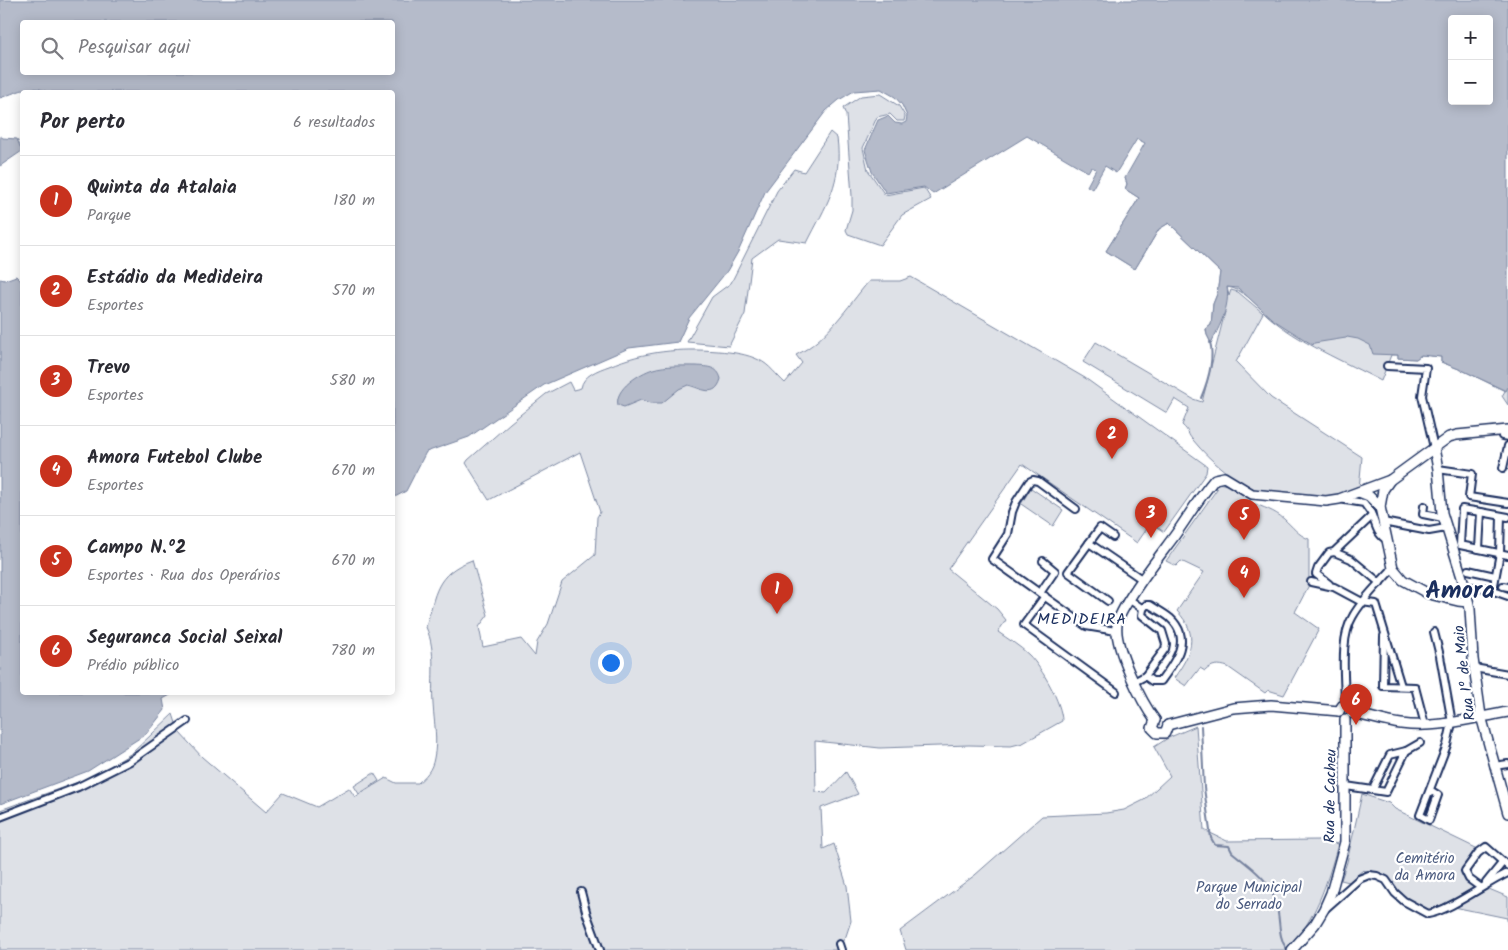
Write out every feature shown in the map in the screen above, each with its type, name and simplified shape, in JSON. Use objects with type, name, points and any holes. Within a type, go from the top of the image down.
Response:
[{"type":"street","points":[[1387,366],[1426,368],[1422,396],[1434,448]]},
{"type":"street","points":[[1506,432],[1449,437],[1390,480],[1339,499],[1326,501],[1252,494],[1229,479],[1219,477],[1211,483],[1143,580],[1118,619],[1116,631],[1120,649],[1134,682],[1154,720],[1152,728],[1157,733],[1165,733],[1168,725],[1233,708],[1271,704],[1351,707],[1349,716],[1401,724],[1425,725],[1452,723],[1508,712]]},
{"type":"street","points":[[1503,468],[1508,446]]},
{"type":"street","name":"Rua 1º de Maio","points":[[1434,448],[1446,528],[1465,587],[1471,618],[1474,668],[1481,716],[1508,813]]},
{"type":"street","points":[[1438,469],[1472,474],[1469,497],[1508,504]]},
{"type":"street","points":[[1076,509],[1038,481],[1033,480],[1029,482],[1016,502],[1008,534],[992,559],[1086,626],[1116,631]]},
{"type":"street","points":[[1390,480],[1383,490],[1380,507],[1393,568],[1403,580],[1429,594],[1468,602]]},
{"type":"street","points":[[1358,492],[1369,496],[1380,507]]},
{"type":"street","points":[[1339,499],[1364,503],[1372,516],[1375,526],[1382,537],[1387,540]]},
{"type":"street","points":[[1424,506],[1423,514],[1444,518]]},
{"type":"street","points":[[1493,590],[1500,553],[1504,516],[1462,509],[1460,545],[1500,553],[1508,555]]},
{"type":"street","points":[[1479,549],[1481,512]]},
{"type":"street","points":[[1372,516],[1324,559],[1316,574],[1334,587],[1362,602],[1376,604],[1401,686]]},
{"type":"street","points":[[1383,522],[1430,531],[1446,528]]},
{"type":"street","points":[[1108,601],[1068,572],[1100,528],[1113,537]]},
{"type":"street","points":[[1089,543],[1143,580]]},
{"type":"street","points":[[1334,552],[1351,559],[1380,583]]},
{"type":"street","points":[[1043,561],[1055,571],[1024,626],[1116,692]]},
{"type":"street","points":[[1342,708],[1344,642],[1352,617],[1362,602],[1393,568]]},
{"type":"street","points":[[1468,570],[1495,576]]},
{"type":"street","points":[[1311,582],[1334,587]]},
{"type":"street","points":[[1465,587],[1485,588],[1508,596]]},
{"type":"street","points":[[1130,600],[1143,609]]},
{"type":"street","points":[[1134,682],[1145,676],[1165,649],[1166,642],[1162,631],[1142,616],[1143,609],[1146,605],[1150,605],[1170,618],[1176,627],[1181,641],[1180,651],[1176,660],[1160,681],[1152,681],[1145,676]]},
{"type":"street","points":[[1384,630],[1383,686],[1415,687],[1425,725]]},
{"type":"street","points":[[1430,790],[1447,745],[1452,723],[1434,632]]},
{"type":"street","points":[[1474,668],[1508,674]]},
{"type":"street","name":"Rua de Cacheu","points":[[1293,950],[1316,924],[1324,909],[1331,893],[1345,842],[1349,716]]},
{"type":"street","points":[[0,817],[78,787],[130,761],[187,721]]},
{"type":"street","points":[[1373,789],[1390,755],[1406,751],[1420,742]]},
{"type":"street","points":[[1346,786],[1386,792],[1406,751]]},
{"type":"street","points":[[1494,766],[1508,764]]},
{"type":"street","points":[[1486,847],[1505,864],[1482,886],[1469,879],[1465,871],[1478,853],[1486,847]]},
{"type":"street","points":[[1324,909],[1359,879],[1369,875],[1386,880],[1395,893],[1404,901],[1428,914],[1445,907],[1508,873]]},
{"type":"street","points":[[581,892],[600,950]]},
{"type":"green space","points":[[880,94],[899,106],[905,116],[904,121],[897,121],[890,114],[877,117],[863,148],[868,170],[885,195],[924,188],[931,199],[902,215],[880,245],[848,234],[846,230],[852,210],[852,196],[846,115],[843,108],[861,96]]},
{"type":"green space","points":[[830,132],[837,138],[838,168],[831,193],[807,243],[778,239],[752,258],[745,314],[729,346],[687,342],[712,297],[731,283],[777,191],[794,169],[804,172]]},
{"type":"green space","points":[[1125,178],[1508,387],[1508,405],[1502,396],[1505,391],[1441,362],[1441,357],[1421,355],[1416,359],[1398,358],[1398,355],[1391,355],[1381,381],[1292,334],[1244,294],[1227,287],[1229,296],[1231,290],[1238,292],[1263,313],[1236,362],[1271,398],[1362,457],[1359,489],[1331,497],[1270,495],[1266,490],[1259,491],[1240,481],[1207,456],[1191,438],[1182,425],[1189,408],[1175,399],[1167,413],[1083,362],[1096,342],[1193,399],[1202,402],[1225,312],[1211,343],[1206,329],[1211,325],[1213,304],[1217,294],[1220,272],[1169,223],[1159,229],[1135,269],[1106,251],[1139,198],[1125,189],[1127,184]]},
{"type":"green space","points":[[911,277],[1085,378],[1207,466],[1206,473],[1164,532],[1151,523],[1137,543],[1022,464],[948,569],[997,609],[1006,620],[998,632],[1025,652],[1040,668],[1059,705],[1062,721],[1023,743],[1011,746],[969,745],[880,748],[815,741],[816,792],[826,793],[846,772],[858,794],[821,808],[823,849],[834,844],[847,886],[851,921],[846,936],[837,950],[0,950],[0,810],[92,777],[132,753],[173,714],[179,732],[202,757],[266,812],[283,793],[317,807],[349,788],[355,797],[386,778],[396,783],[418,783],[424,778],[432,766],[436,745],[433,655],[426,627],[435,595],[444,578],[472,560],[488,615],[479,627],[483,647],[521,639],[535,656],[537,642],[548,624],[562,582],[595,555],[597,517],[600,512],[580,452],[489,500],[466,463],[510,423],[546,394],[569,382],[573,390],[581,388],[582,383],[588,376],[600,369],[622,361],[676,350],[718,351],[750,356],[766,364],[785,383],[802,363],[796,355],[807,349],[827,332],[869,281],[900,281]]},
{"type":"green space","points":[[1217,483],[1227,485],[1242,492],[1252,503],[1277,514],[1309,539],[1309,585],[1295,612],[1319,629],[1284,695],[1268,690],[1265,693],[1228,667],[1222,665],[1213,666],[1205,671],[1200,668],[1186,686],[1174,678],[1185,661],[1191,636],[1189,628],[1177,611],[1204,572],[1181,561],[1176,566],[1166,561],[1217,489],[1213,486]]},
{"type":"green space","points":[[1031,488],[1063,510],[1053,526],[1021,504]]},
{"type":"green space","name":"Parque Municipal do Serrado","points":[[1196,726],[1204,830],[1227,841],[1319,840],[1338,844],[1325,887],[1313,914],[1286,950],[906,950],[900,931],[975,875],[1042,816],[1106,813],[1124,810],[1144,800],[1170,776],[1154,747],[1168,738]]},
{"type":"green space","points":[[374,773],[379,781],[359,794],[354,786]]},
{"type":"green space","name":"Cemitério da Amora","points":[[1362,794],[1389,803],[1395,809],[1478,849],[1468,861],[1464,872],[1464,876],[1476,887],[1428,912],[1400,895],[1386,877],[1363,870],[1349,882],[1341,880],[1347,862]]},
{"type":"green space","points":[[1489,889],[1508,897],[1508,934],[1507,918],[1454,907]]},
{"type":"water","points":[[0,0],[1508,0],[1508,387],[1506,391],[1441,362],[1441,357],[1421,355],[1416,359],[1398,358],[1398,355],[1373,354],[1370,345],[1358,339],[1347,337],[1314,343],[1313,345],[1272,319],[1238,288],[1227,287],[1226,309],[1211,343],[1206,329],[1211,325],[1213,304],[1217,294],[1220,272],[1169,223],[1159,229],[1135,269],[1106,251],[1139,198],[1125,189],[1127,184],[1125,178],[1145,143],[1137,139],[1116,173],[1105,166],[1092,189],[1087,186],[1096,169],[1091,167],[1088,172],[1027,136],[933,194],[924,187],[886,193],[872,172],[865,150],[878,120],[888,116],[895,123],[902,124],[906,122],[907,116],[902,105],[895,97],[881,89],[854,91],[826,111],[765,192],[739,250],[727,271],[689,318],[678,342],[629,348],[544,385],[469,437],[426,452],[406,491],[395,497],[395,90],[44,90],[36,88],[20,90],[0,98]]},
{"type":"water","points":[[0,136],[17,139],[20,152],[0,166]]},
{"type":"water","points":[[16,276],[20,280],[20,695],[170,695],[163,699],[165,710],[146,734],[88,771],[0,804],[0,279],[5,280]]},
{"type":"water","points":[[697,366],[715,369],[720,375],[721,379],[715,389],[707,391],[688,385],[679,389],[662,403],[651,403],[641,400],[624,407],[618,405],[620,393],[629,382],[648,371],[663,367]]},
{"type":"waterway","points":[[1201,398],[1211,363],[1210,342]]},
{"type":"waterway","points":[[1201,726],[1204,788],[1211,838],[1215,845],[1229,846],[1232,852],[1256,871],[1268,884],[1276,902],[1281,936],[1286,948]]},
{"type":"place","name":"Estádio da Medideira","points":[[1112,459]]},
{"type":"place","name":"Trevo","points":[[1151,538]]},
{"type":"place","name":"Campo N.º2","points":[[1244,540]]},
{"type":"place","name":"Amora Futebol Clube","points":[[1244,598]]},
{"type":"place","name":"Quinta da Atalaia","points":[[777,614]]},
{"type":"place","name":"Seguranca Social Seixal","points":[[1356,725]]},
{"type":"district","name":"Amora","points":[[1460,589]]},
{"type":"district","name":"MEDIDEIRA","points":[[1082,618]]}]
